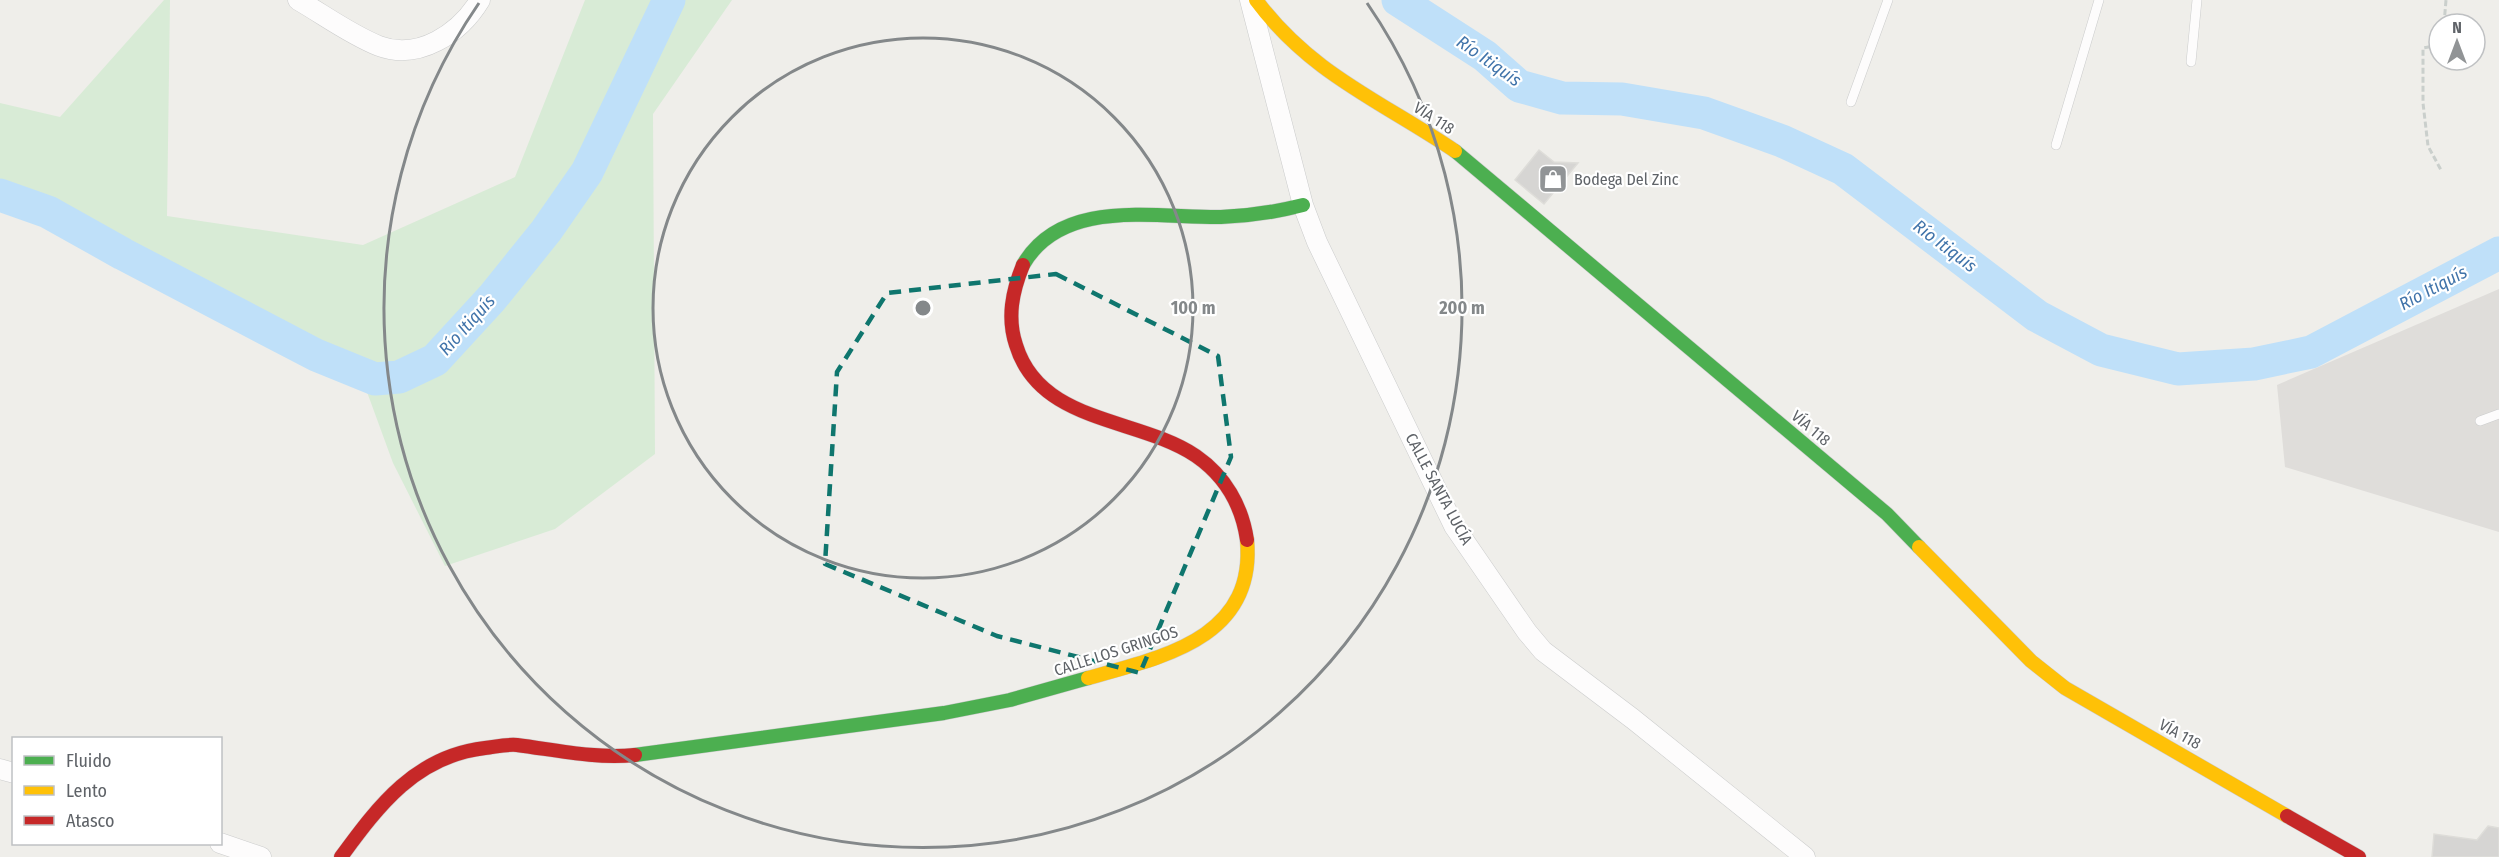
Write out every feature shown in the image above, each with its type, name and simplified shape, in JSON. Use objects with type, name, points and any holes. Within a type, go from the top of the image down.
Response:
[{"type":"street","points":[[298,0],[380,47],[412,50],[430,45],[458,27],[480,0]]},
{"type":"street","name":"CALLE SANTA LUCÍA","points":[[1250,0],[1303,205],[1317,243],[1454,526],[1527,633],[1543,651],[1633,719],[1805,857]]},
{"type":"street","name":"VÍA 118","points":[[1256,0],[1279,30],[1306,55],[1332,75],[1406,118],[1461,156],[1887,514],[2031,661],[2057,681],[2110,715],[2359,857]]},
{"type":"street","points":[[1268,69],[1274,58],[1286,52],[1306,55]]},
{"type":"street","name":"CALLE LOS GRINGOS","points":[[341,857],[375,810],[400,786],[428,767],[461,751],[513,745],[580,754],[624,756],[983,706],[1160,658],[1201,639],[1230,610],[1245,579],[1248,555],[1246,530],[1238,505],[1225,482],[1206,462],[1184,447],[1075,408],[1049,394],[1030,375],[1019,356],[1010,314],[1013,289],[1028,256],[1040,242],[1057,230],[1077,221],[1101,217],[1241,217],[1303,205]]},
{"type":"street","points":[[222,844],[261,857]]},
{"type":"lane","points":[[1851,102],[1888,0]]},
{"type":"lane","points":[[2056,145],[2099,0]]},
{"type":"lane","points":[[2191,62],[2197,0]]},
{"type":"lane","points":[[2480,421],[2499,414]]},
{"type":"path","points":[[2427,47],[2423,48],[2423,103],[2428,146],[2441,170]]},
{"type":"highlighted area","points":[[1056,274],[1218,356],[1231,457],[1140,673],[997,636],[825,564],[837,372],[887,293]]},
{"type":"shaded area","points":[[2499,289],[2499,532],[2285,467],[2277,385]]},
{"type":"green space","points":[[164,0],[170,0],[167,216],[363,245],[515,177],[585,0],[732,0],[653,114],[655,454],[555,529],[445,566],[393,463],[367,392],[0,187],[0,103],[60,117]]},
{"type":"building","points":[[1539,150],[1554,162],[1578,163],[1544,204],[1515,180]]},
{"type":"building","points":[[2488,826],[2499,828],[2499,857],[2432,857],[2434,834],[2477,840]]},
{"type":"waterway","name":"Río Itiquís","points":[[0,195],[48,212],[316,355],[375,379],[399,377],[435,360],[492,298],[546,231],[587,172],[669,0]]},
{"type":"waterway","name":"Río Itiquís","points":[[1398,0],[1485,56],[1519,86],[1562,98],[1622,99],[1704,113],[1782,141],[1843,169],[2037,316],[2101,350],[2178,369],[2254,364],[2311,352],[2499,253]]},
{"type":"traffic: fast","points":[[1455,151],[1887,514],[1919,547]]},
{"type":"traffic: fast","points":[[1023,265],[1040,243],[1061,229],[1086,220],[1140,215],[1221,217],[1283,210],[1303,205]]},
{"type":"traffic: fast","points":[[635,755],[944,713],[1010,700],[1088,678]]},
{"type":"traffic: slow","points":[[1256,0],[1277,26],[1324,67],[1455,151]]},
{"type":"traffic: slow","points":[[1088,678],[1145,662],[1173,651],[1199,638],[1220,622],[1236,600],[1246,573],[1247,540]]},
{"type":"traffic: slow","points":[[1919,547],[2031,661],[2065,688],[2287,816]]},
{"type":"traffic: jam","points":[[1023,265],[1016,285],[1011,315],[1016,345],[1028,371],[1046,390],[1068,405],[1093,416],[1173,443],[1196,456],[1224,482],[1241,515],[1247,540]]},
{"type":"traffic: jam","points":[[341,857],[370,819],[401,786],[419,772],[461,753],[513,745],[590,755],[635,755]]},
{"type":"traffic: jam","points":[[2287,816],[2359,857]]},
{"type":"place","name":"Bodega Del Zinc","points":[[1553,179]]}]
